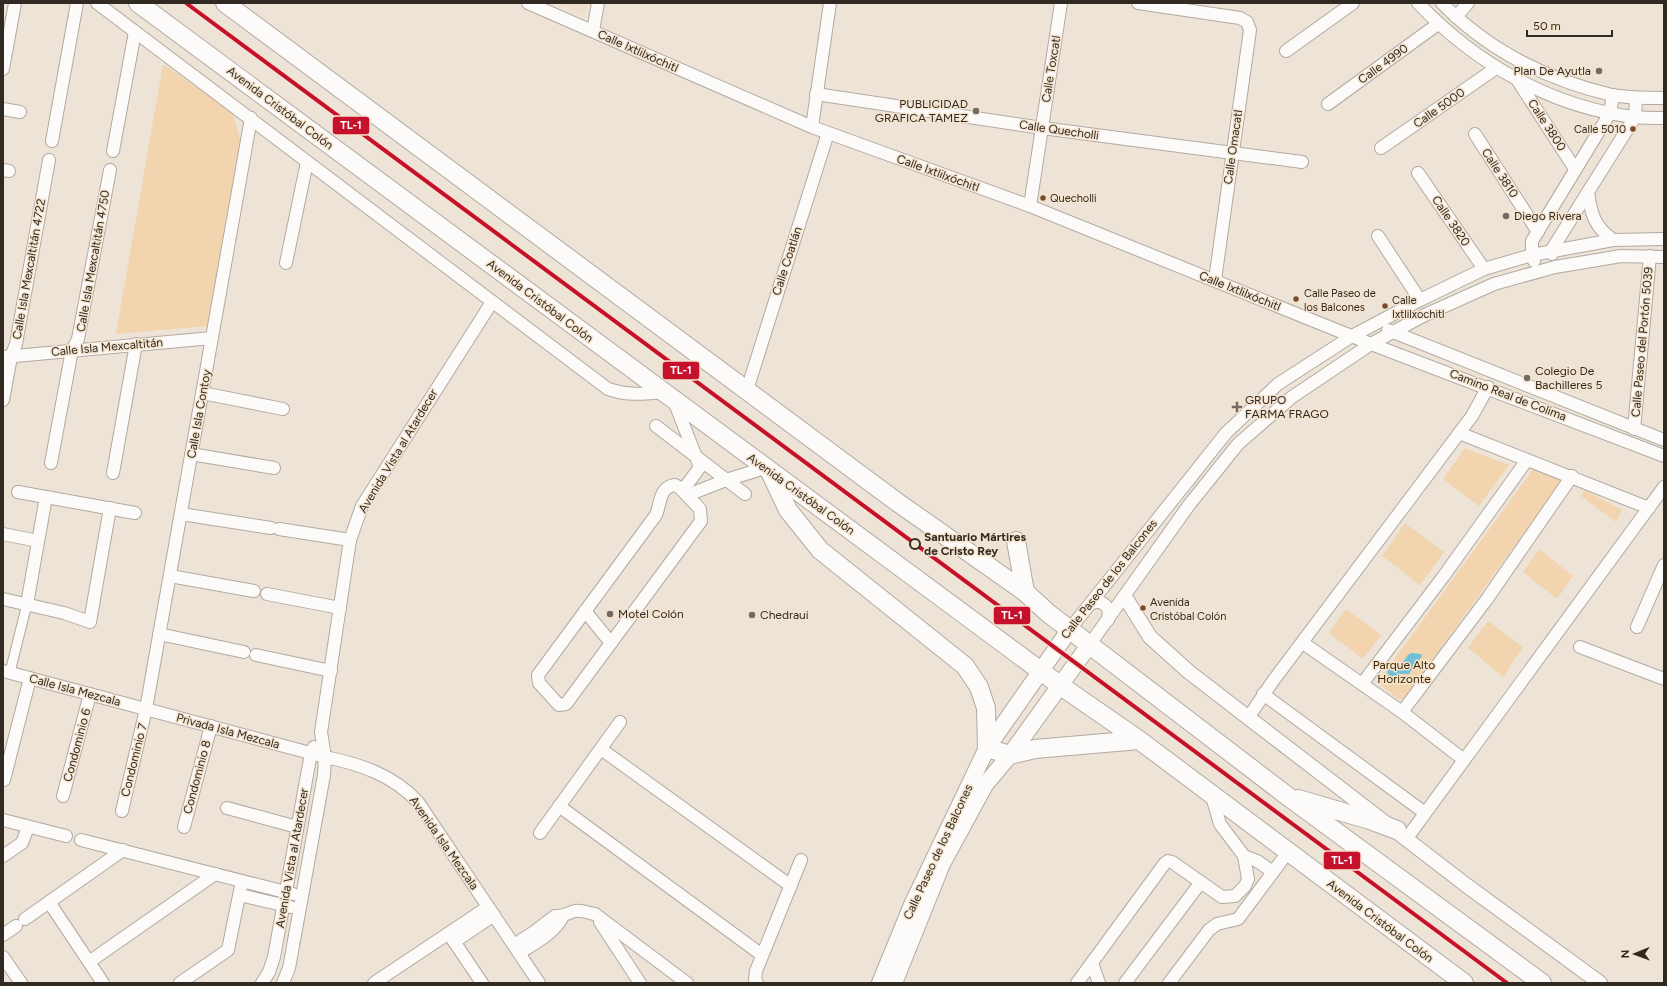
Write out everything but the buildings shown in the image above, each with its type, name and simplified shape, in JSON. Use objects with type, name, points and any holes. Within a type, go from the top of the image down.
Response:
[{"type":"main road","name":"Avenida Cristóbal Colón","points":[[138,3],[1061,686],[1139,740],[1211,793],[1464,983]]},
{"type":"main road","points":[[225,3],[897,502],[1025,592],[1048,613],[1286,795],[1542,983]]},
{"type":"main road","points":[[768,469],[788,510],[820,550],[965,666],[979,687],[986,708],[987,748],[1010,755],[1035,749],[1139,740]]},
{"type":"main road","points":[[1016,541],[1025,592]]},
{"type":"main road","name":"Calle Paseo de los Balcones","points":[[880,983],[912,905],[987,748],[1070,629]]},
{"type":"main road","name":"Calle Paseo de los Balcones","points":[[894,983],[942,864],[985,785],[1010,755],[1090,644]]},
{"type":"main road","points":[[1286,795],[1370,820],[1402,834]]},
{"type":"street","points":[[3,69],[15,3]]},
{"type":"street","points":[[52,142],[77,3]]},
{"type":"street","points":[[97,3],[608,389],[623,394],[669,396],[700,467],[685,493]]},
{"type":"street","name":"Calle Ixtlilxóchitl","points":[[528,3],[812,127],[1030,206],[1352,336]]},
{"type":"street","points":[[593,31],[598,3]]},
{"type":"street","points":[[812,127],[830,3]]},
{"type":"street","name":"Calle Toxcatl","points":[[1030,206],[1061,3]]},
{"type":"street","name":"Calle Omacatl","points":[[1138,3],[1240,18],[1247,22],[1250,30],[1215,280]]},
{"type":"street","points":[[1286,51],[1353,3]]},
{"type":"street","points":[[1418,3],[1438,24],[1496,68],[1558,99],[1610,113],[1635,117],[1664,118]]},
{"type":"street","points":[[1442,3],[1456,17],[1502,51],[1530,67],[1613,95],[1636,98],[1664,98]]},
{"type":"street","points":[[1456,17],[1468,3]]},
{"type":"street","name":"Calle 4990","points":[[1328,104],[1438,24]]},
{"type":"street","points":[[113,150],[135,32]]},
{"type":"street","name":"Calle 5000","points":[[1381,148],[1496,68]]},
{"type":"street","name":"Calle 3800","points":[[1518,80],[1575,169]]},
{"type":"street","name":"Calle Quecholli","points":[[816,94],[1042,128],[1302,162]]},
{"type":"street","points":[[1537,272],[1531,245],[1575,169],[1610,113],[1613,95]]},
{"type":"street","points":[[1555,267],[1551,251],[1635,117],[1636,98]]},
{"type":"street","points":[[3,109],[20,112]]},
{"type":"street","name":"Calle Isla Contoy","points":[[146,709],[251,118]]},
{"type":"street","name":"Calle Coatlán","points":[[747,390],[828,133]]},
{"type":"street","name":"Calle 3810","points":[[1475,134],[1538,232]]},
{"type":"street","name":"Calle Isla Mexcaltitán 4722","points":[[3,400],[7,357],[16,344],[49,160]]},
{"type":"street","points":[[286,263],[307,162]]},
{"type":"street","name":"Calle Isla Mexcaltitán 4750","points":[[51,463],[72,350],[78,339],[110,170]]},
{"type":"street","name":"Calle 3820","points":[[1418,173],[1484,269]]},
{"type":"street","points":[[1588,192],[1593,217],[1602,231],[1613,240]]},
{"type":"street","points":[[1378,236],[1420,300]]},
{"type":"street","name":"Calle Paseo de los Balcones","points":[[1070,629],[1226,433],[1278,384],[1373,324],[1484,269],[1532,255],[1613,240],[1664,239]]},
{"type":"street","name":"Calle Paseo de los Balcones","points":[[1090,644],[1190,505],[1238,444],[1292,397],[1372,344],[1393,332],[1427,314],[1494,284],[1555,267],[1622,256],[1664,256]]},
{"type":"street","name":"Calle Paseo del Portón 5039","points":[[1634,429],[1650,256]]},
{"type":"street","name":"Avenida Vista al Atardecer","points":[[262,983],[272,965],[311,753],[321,732],[350,540],[362,506],[492,302]]},
{"type":"street","name":"Camino Real de Colima","points":[[1373,324],[1664,440]]},
{"type":"street","name":"Camino Real de Colima","points":[[1352,336],[1488,387],[1664,456]]},
{"type":"street","name":"Calle Isla Mexcaltitán","points":[[7,357],[212,338]]},
{"type":"street","points":[[113,473],[136,344]]},
{"type":"street","points":[[1508,395],[1514,381]]},
{"type":"street","points":[[1248,718],[1263,694],[1472,416],[1488,387]]},
{"type":"street","points":[[202,394],[283,409]]},
{"type":"street","points":[[656,426],[745,494]]},
{"type":"street","points":[[1459,433],[1572,476],[1649,508]]},
{"type":"street","points":[[191,454],[274,468]]},
{"type":"street","points":[[1362,684],[1443,577],[1527,460]]},
{"type":"street","points":[[685,493],[768,469]]},
{"type":"street","points":[[1402,712],[1487,599],[1572,476]]},
{"type":"street","points":[[675,485],[685,493],[700,509],[701,521],[566,704],[562,705],[557,703],[539,683],[538,675],[656,514],[660,497],[664,491],[675,485]]},
{"type":"street","points":[[1402,834],[1425,813],[1664,487]]},
{"type":"street","points":[[18,492],[135,513]]},
{"type":"street","points":[[6,672],[27,604],[46,497]]},
{"type":"street","points":[[3,599],[64,613],[90,622],[110,508]]},
{"type":"street","points":[[181,514],[350,540]]},
{"type":"street","points":[[3,534],[38,541]]},
{"type":"street","points":[[1637,628],[1664,565]]},
{"type":"street","points":[[170,576],[254,592]]},
{"type":"street","points":[[267,594],[340,608]]},
{"type":"street","points":[[1125,597],[1156,644],[1248,718],[1402,834],[1466,885],[1600,983]]},
{"type":"street","points":[[1090,604],[1099,602],[1104,603],[1109,610],[1108,620]]},
{"type":"street","points":[[585,611],[611,642]]},
{"type":"street","points":[[159,634],[244,652]]},
{"type":"street","points":[[1303,642],[1402,712],[1464,760]]},
{"type":"street","points":[[1580,647],[1664,679]]},
{"type":"street","points":[[256,655],[331,671]]},
{"type":"street","name":"Calle Isla Mezcala","points":[[6,672],[146,709]]},
{"type":"street","points":[[4,780],[30,678]]},
{"type":"street","name":"Condominio 6","points":[[63,796],[90,694]]},
{"type":"street","points":[[1263,694],[1425,813]]},
{"type":"street","name":"Privada Isla Mezcala","points":[[146,709],[311,753]]},
{"type":"street","name":"Condominio 7","points":[[122,811],[146,709]]},
{"type":"street","points":[[540,833],[620,722]]},
{"type":"street","name":"Condominio 8","points":[[184,827],[211,726]]},
{"type":"street","name":"Avenida Vista al Atardecer","points":[[283,983],[289,968],[324,774],[325,757],[321,732]]},
{"type":"street","points":[[601,749],[791,886]]},
{"type":"street","name":"Avenida Isla Mezcala","points":[[311,753],[371,769],[408,791],[418,802],[539,983]]},
{"type":"street","points":[[1077,983],[1165,863],[1168,861],[1172,862],[1222,897],[1235,896],[1245,886],[1248,879],[1248,873],[1244,856],[1220,824],[1211,793]]},
{"type":"street","points":[[559,806],[762,955]]},
{"type":"street","points":[[227,808],[297,827]]},
{"type":"street","points":[[3,820],[66,836]]},
{"type":"street","points":[[3,856],[22,843],[28,826]]},
{"type":"street","points":[[81,840],[302,897]]},
{"type":"street","points":[[3,934],[122,850]]},
{"type":"street","points":[[1169,983],[1209,930],[1217,924],[1238,918],[1288,852]]},
{"type":"street","points":[[1244,856],[1257,861],[1273,872]]},
{"type":"street","points":[[757,983],[755,975],[762,955],[802,860]]},
{"type":"street","points":[[89,962],[215,874]]},
{"type":"street","points":[[180,983],[223,955],[228,950],[242,881]]},
{"type":"street","points":[[1125,983],[1201,882]]},
{"type":"street","points":[[240,894],[300,909]]},
{"type":"street","points":[[49,902],[103,983]]},
{"type":"street","points":[[374,983],[452,938],[491,911]]},
{"type":"street","points":[[517,949],[540,940],[559,924],[563,916],[577,911],[595,914],[687,983]]},
{"type":"street","points":[[595,914],[640,983]]},
{"type":"street","points":[[452,938],[482,983]]},
{"type":"street","points":[[3,957],[21,983]]},
{"type":"street","points":[[1092,962],[1099,983]]},
{"type":"shaded area","points":[[559,3],[587,3],[585,16]]},
{"type":"green space","points":[[163,64],[232,112],[241,142],[208,326],[116,334]]},
{"type":"green space","points":[[1465,448],[1509,465],[1479,506],[1443,479]]},
{"type":"green space","name":"Parque Alto Horizonte","points":[[1534,468],[1563,479],[1404,699],[1400,700],[1377,683]]},
{"type":"green space","points":[[1585,490],[1622,510],[1616,522],[1581,496]]},
{"type":"green space","points":[[1405,523],[1444,552],[1420,585],[1382,556]]},
{"type":"green space","points":[[1539,549],[1573,576],[1557,599],[1523,572]]},
{"type":"green space","points":[[1346,609],[1381,635],[1363,659],[1329,633]]},
{"type":"green space","points":[[1488,621],[1523,647],[1503,677],[1468,648]]},
{"type":"water","points":[[1411,653],[1421,654],[1422,656],[1409,674],[1399,674],[1391,679],[1387,672],[1389,669],[1398,669]]},
{"type":"transit line","name":"TL-1","points":[[186,3],[1507,983]]},
{"type":"place","name":"Plan De Ayutla","points":[[1599,71]]},
{"type":"place","name":"PUBLICIDAD GRAFICA TAMEZ","points":[[976,111]]},
{"type":"place","name":"Calle 5010","points":[[1633,129]]},
{"type":"place","name":"Quecholli","points":[[1043,198]]},
{"type":"place","name":"Diego Rivera","points":[[1506,216]]},
{"type":"place","name":"Calle Paseo de los Balcones","points":[[1296,299]]},
{"type":"place","name":"Calle Ixtlilxochitl","points":[[1385,306]]},
{"type":"place","name":"Colegio De Bachilleres 5","points":[[1527,378]]},
{"type":"place","name":"GRUPO FARMA FRAGO","points":[[1237,407]]},
{"type":"place","name":"Santuario Mártires de Cristo Rey","points":[[915,544]]},
{"type":"place","name":"Avenida Cristóbal Colón","points":[[1143,608]]},
{"type":"place","name":"Motel Colón","points":[[610,614]]},
{"type":"place","name":"Chedraui","points":[[752,615]]}]
